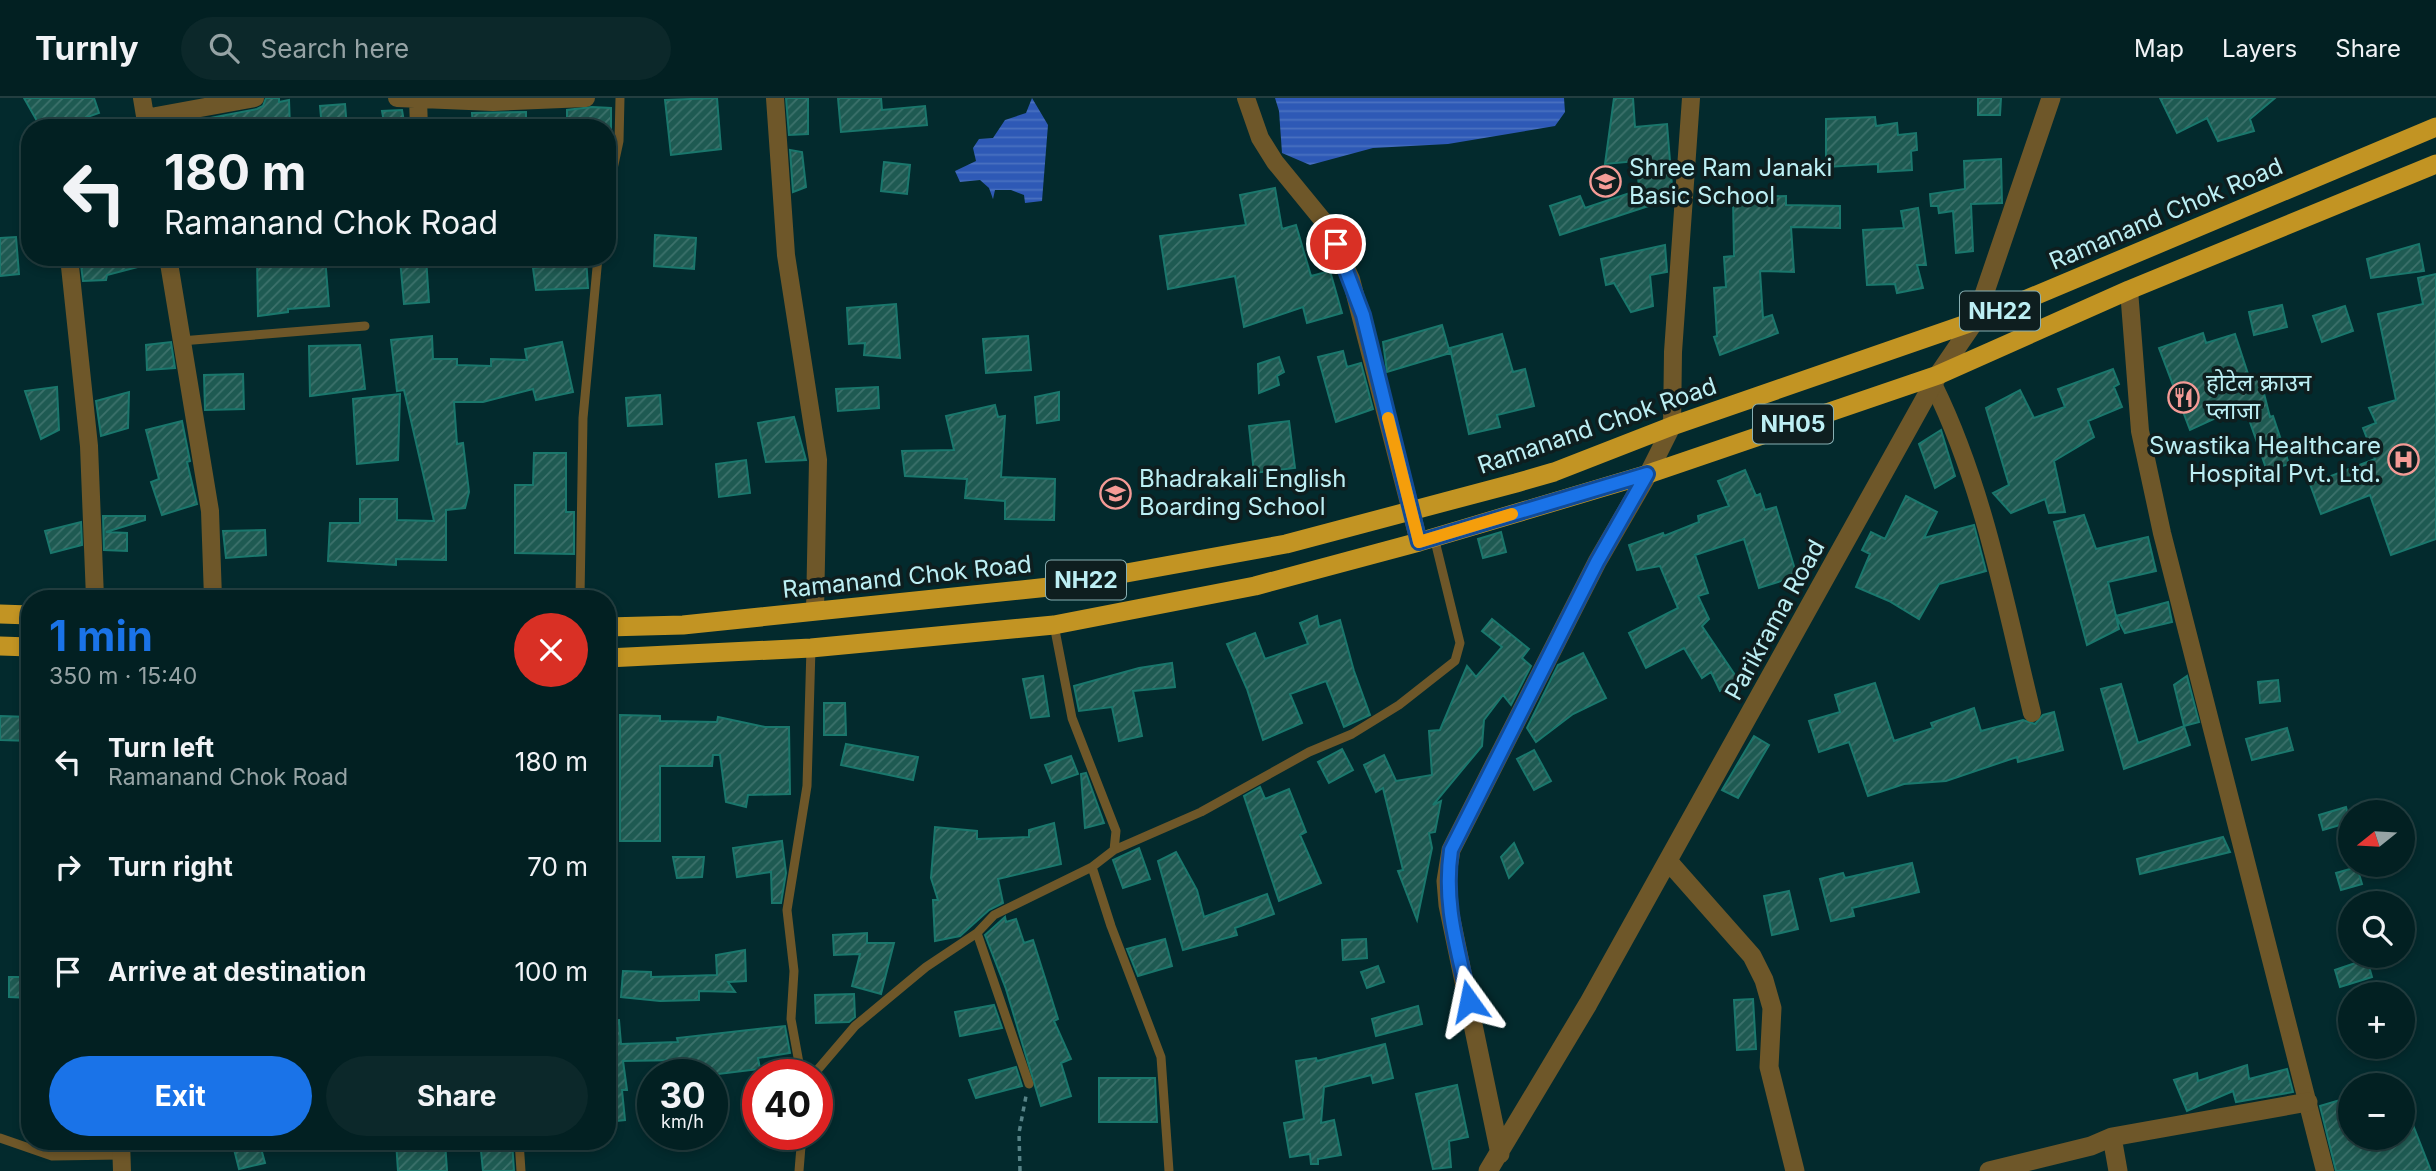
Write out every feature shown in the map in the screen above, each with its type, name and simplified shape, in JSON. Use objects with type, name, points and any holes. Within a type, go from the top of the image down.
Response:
[{"type":"highway","name":"Ramanand Chok Road","points":[[616,627],[683,625],[1049,587],[1286,544],[1411,512],[1554,472],[1672,426],[1975,321],[2436,127]]},
{"type":"highway","name":"NH22","points":[[1936,380],[2129,290],[2435,167]]},
{"type":"highway","name":"NH05","points":[[1647,474],[1936,380]]},
{"type":"highway","name":"NH22","points":[[616,659],[811,648],[1054,625],[1255,586],[1647,474]]},
{"type":"highway","points":[[0,614],[21,615]]},
{"type":"highway","points":[[0,646],[21,647]]},
{"type":"street","points":[[142,98],[145,119]]},
{"type":"street","points":[[163,119],[255,98]]},
{"type":"street","points":[[397,98],[493,102],[586,98]]},
{"type":"street","points":[[775,98],[786,256],[818,460],[815,611]]},
{"type":"street","points":[[1246,98],[1261,138],[1275,162],[1325,223],[1351,279],[1411,512],[1426,539]]},
{"type":"street","points":[[1499,1171],[1500,1148],[1448,905],[1446,881],[1451,850],[1597,562],[1672,426],[1673,352],[1691,98]]},
{"type":"street","name":"Parikrama Road","points":[[1488,1171],[1588,1004],[1936,380],[1975,321],[2051,98]]},
{"type":"street","points":[[418,99],[419,119]]},
{"type":"street","points":[[70,266],[89,446],[95,590]]},
{"type":"street","points":[[169,266],[209,510],[213,590]]},
{"type":"street","points":[[2129,290],[2140,431],[2162,533],[2325,1171]]},
{"type":"street","points":[[1936,380],[1956,432],[1987,533],[2032,713]]},
{"type":"street","points":[[1668,861],[1752,956],[1764,980],[1772,1008],[1769,1067],[1795,1171]]},
{"type":"street","points":[[1989,1171],[2091,1146],[2112,1137],[2308,1102]]},
{"type":"street","points":[[2112,1137],[2118,1171]]},
{"type":"lane","points":[[616,155],[620,98]]},
{"type":"lane","points":[[580,590],[583,418],[597,266]]},
{"type":"lane","points":[[181,341],[365,326]]},
{"type":"lane","points":[[827,1059],[855,1026],[926,967],[977,933],[994,915],[1092,867],[1114,850],[1201,812],[1309,752],[1352,734],[1399,705],[1455,661],[1460,643],[1426,539]]},
{"type":"lane","points":[[1054,625],[1072,718],[1116,831],[1114,850]]},
{"type":"lane","points":[[799,1059],[791,1019],[794,971],[788,910],[807,786],[811,648]]},
{"type":"lane","points":[[1092,867],[1160,1057],[1170,1171]]},
{"type":"lane","points":[[977,933],[1028,1084]]},
{"type":"lane","points":[[0,1138],[21,1145]]},
{"type":"lane","points":[[35,1150],[52,1156],[121,1156]]},
{"type":"lane","points":[[520,1150],[521,1171]]},
{"type":"lane","points":[[799,1171],[801,1150]]},
{"type":"path","points":[[1020,1171],[1019,1133],[1028,1084]]},
{"type":"water","points":[[1032,98],[1048,125],[1042,201],[1025,203],[1024,195],[1011,190],[995,190],[993,199],[989,188],[980,180],[960,182],[955,171],[976,161],[973,148],[979,139],[993,138],[1005,120],[1026,113]]},
{"type":"water","points":[[1275,98],[1564,98],[1565,112],[1555,126],[1448,144],[1373,148],[1310,165],[1282,153],[1279,111]]},
{"type":"building","points":[[24,98],[94,98],[99,113],[82,119],[36,119]]},
{"type":"building","points":[[266,98],[279,98],[279,102],[289,100],[290,119],[205,119],[257,109],[263,106]]},
{"type":"building","points":[[717,98],[721,149],[671,155],[665,100]]},
{"type":"building","points":[[786,98],[808,98],[808,134],[789,135]]},
{"type":"building","points":[[838,98],[881,98],[882,110],[925,106],[927,125],[841,132]]},
{"type":"building","points":[[1614,98],[1633,98],[1635,127],[1667,124],[1673,198],[1560,235],[1550,206],[1580,196],[1585,208],[1639,190],[1637,161],[1605,164]]},
{"type":"building","points":[[1978,98],[2001,98],[2000,115],[1978,115]]},
{"type":"building","points":[[2160,98],[2275,98],[2250,119],[2254,131],[2218,141],[2207,118],[2177,133]]},
{"type":"building","points":[[345,104],[346,119],[321,119],[320,106]]},
{"type":"building","points":[[611,108],[611,119],[567,119],[567,110]]},
{"type":"building","points":[[402,110],[404,119],[383,119],[382,111]]},
{"type":"building","points":[[526,112],[526,119],[472,119],[472,113]]},
{"type":"building","points":[[1875,117],[1876,126],[1897,123],[1898,135],[1916,133],[1917,150],[1911,151],[1912,170],[1878,172],[1878,164],[1826,167],[1826,119]]},
{"type":"building","points":[[790,150],[802,152],[806,187],[793,192]]},
{"type":"building","points":[[2001,159],[2002,203],[1971,204],[1973,251],[1956,253],[1953,211],[1939,213],[1938,206],[1931,206],[1930,194],[1965,189],[1964,161]]},
{"type":"building","points":[[884,162],[910,165],[907,194],[881,191]]},
{"type":"building","points":[[1275,188],[1282,229],[1296,225],[1311,276],[1330,271],[1342,313],[1307,323],[1303,307],[1244,327],[1235,276],[1168,289],[1160,236],[1246,225],[1240,195]]},
{"type":"building","points":[[1786,196],[1786,205],[1840,206],[1840,228],[1791,227],[1794,272],[1760,271],[1763,318],[1772,315],[1778,333],[1720,355],[1714,337],[1717,336],[1714,288],[1726,287],[1724,257],[1734,256],[1733,197]]},
{"type":"building","points":[[1918,208],[1926,265],[1917,265],[1923,288],[1897,293],[1895,284],[1867,285],[1863,230],[1904,228],[1901,211]]},
{"type":"building","points":[[655,235],[696,238],[694,269],[654,266]]},
{"type":"building","points":[[16,237],[19,274],[0,276],[0,238]]},
{"type":"building","points":[[2419,244],[2424,271],[2371,278],[2367,259]]},
{"type":"building","points":[[1665,245],[1667,272],[1650,275],[1653,306],[1631,312],[1614,283],[1606,285],[1601,259]]},
{"type":"building","points":[[81,266],[142,266],[107,275],[106,280],[83,281]]},
{"type":"building","points":[[257,266],[326,266],[329,306],[288,309],[288,312],[258,316]]},
{"type":"building","points":[[401,266],[427,266],[429,302],[404,304]]},
{"type":"building","points":[[587,266],[588,288],[536,290],[533,268]]},
{"type":"building","points":[[2436,274],[2436,539],[2391,555],[2370,495],[2321,514],[2310,484],[2375,459],[2363,428],[2376,423],[2369,408],[2396,400],[2378,314],[2423,304],[2418,278]]},
{"type":"building","points":[[896,304],[900,358],[864,355],[865,343],[849,344],[847,308]]},
{"type":"building","points":[[2282,305],[2287,327],[2254,335],[2249,312]]},
{"type":"building","points":[[2345,306],[2353,331],[2322,342],[2313,316]]},
{"type":"building","points":[[1442,325],[1450,353],[1387,372],[1383,342]]},
{"type":"building","points":[[2203,333],[2206,343],[2235,334],[2250,380],[2260,378],[2270,417],[2273,416],[2289,464],[2267,471],[2244,405],[2190,430],[2159,348]]},
{"type":"building","points":[[1502,334],[1513,372],[1525,369],[1534,406],[1497,415],[1500,427],[1469,434],[1450,348]]},
{"type":"building","points":[[432,336],[433,359],[457,359],[457,365],[491,366],[491,359],[527,360],[525,349],[562,342],[573,392],[536,400],[533,389],[483,402],[454,402],[457,444],[463,443],[469,492],[465,508],[446,510],[446,560],[396,559],[396,565],[328,561],[330,523],[360,523],[360,499],[397,499],[397,520],[434,521],[404,390],[397,391],[391,340]]},
{"type":"building","points":[[1028,336],[1031,370],[986,373],[983,339]]},
{"type":"building","points":[[171,342],[175,368],[147,370],[146,345]]},
{"type":"building","points":[[360,345],[365,389],[310,396],[309,346]]},
{"type":"building","points":[[1343,351],[1347,367],[1361,363],[1373,409],[1336,422],[1318,357]]},
{"type":"building","points":[[1279,357],[1284,372],[1277,376],[1279,385],[1259,393],[1258,364]]},
{"type":"building","points":[[2113,369],[2119,384],[2114,387],[2122,407],[2088,421],[2094,437],[2054,461],[2065,512],[2049,513],[2045,499],[2011,513],[1993,493],[2009,485],[1986,408],[2020,390],[2034,418],[2065,407],[2058,389]]},
{"type":"building","points":[[243,374],[244,409],[205,410],[204,375]]},
{"type":"building","points":[[57,387],[59,430],[41,439],[25,391]]},
{"type":"building","points":[[878,387],[879,408],[838,411],[836,389]]},
{"type":"building","points":[[129,392],[128,428],[101,436],[96,401]]},
{"type":"building","points":[[1059,392],[1059,420],[1037,423],[1035,397]]},
{"type":"building","points":[[400,394],[398,460],[357,464],[353,399]]},
{"type":"building","points":[[660,395],[662,424],[628,426],[626,398]]},
{"type":"building","points":[[995,405],[998,417],[1005,416],[1001,477],[1055,479],[1054,520],[1005,519],[1005,501],[965,498],[967,479],[905,476],[902,451],[954,450],[946,416]]},
{"type":"building","points":[[794,417],[806,460],[766,462],[758,423]]},
{"type":"building","points":[[182,421],[190,461],[187,462],[197,504],[162,515],[151,482],[159,479],[146,430]]},
{"type":"building","points":[[1289,421],[1295,468],[1254,473],[1249,426]]},
{"type":"building","points":[[1941,430],[1955,476],[1935,488],[1919,444]]},
{"type":"building","points":[[534,453],[566,453],[566,512],[574,512],[574,554],[515,553],[515,485],[533,485]]},
{"type":"building","points":[[746,460],[750,493],[719,497],[716,464]]},
{"type":"building","points":[[1745,470],[1756,496],[1760,494],[1765,510],[1776,507],[1797,576],[1759,588],[1744,539],[1695,555],[1708,593],[1698,596],[1709,619],[1702,626],[1739,681],[1720,691],[1711,672],[1702,678],[1684,648],[1646,668],[1629,633],[1678,608],[1660,566],[1637,570],[1629,545],[1663,533],[1664,536],[1699,522],[1698,516],[1729,506],[1718,481]]},
{"type":"building","points":[[1906,496],[1937,512],[1924,538],[1974,525],[1986,571],[1939,584],[1919,619],[1889,601],[1856,587],[1870,554],[1862,550],[1871,532],[1885,539]]},
{"type":"building","points":[[2084,515],[2096,549],[2148,537],[2156,571],[2108,582],[2119,629],[2087,645],[2054,522]]},
{"type":"building","points":[[103,516],[145,516],[145,520],[106,532],[127,533],[127,551],[104,550]]},
{"type":"building","points":[[81,522],[82,545],[51,553],[45,531]]},
{"type":"building","points":[[265,530],[266,555],[226,558],[223,531]]},
{"type":"building","points":[[1501,532],[1506,552],[1483,558],[1478,539]]},
{"type":"building","points":[[2168,602],[2172,622],[2125,633],[2116,616]]},
{"type":"building","points":[[1317,616],[1319,627],[1340,620],[1370,715],[1344,727],[1326,681],[1290,694],[1302,723],[1263,740],[1247,689],[1227,644],[1255,633],[1265,659],[1308,644],[1300,623]]},
{"type":"building","points":[[1492,619],[1529,649],[1522,658],[1531,666],[1511,705],[1503,695],[1484,720],[1482,746],[1433,805],[1441,801],[1435,832],[1429,833],[1432,848],[1417,920],[1398,871],[1403,870],[1383,788],[1376,792],[1364,765],[1384,755],[1396,781],[1432,775],[1429,731],[1440,730],[1467,666],[1476,677],[1502,647],[1482,631]]},
{"type":"building","points":[[1583,653],[1606,698],[1573,714],[1536,742],[1527,728],[1558,665]]},
{"type":"building","points":[[1172,663],[1175,687],[1133,691],[1142,736],[1119,741],[1112,707],[1079,711],[1074,686],[1139,668]]},
{"type":"building","points":[[1043,676],[1049,716],[1031,718],[1023,679]]},
{"type":"building","points":[[2187,676],[2199,722],[2184,726],[2174,685]]},
{"type":"building","points":[[2278,680],[2280,701],[2260,703],[2258,682]]},
{"type":"building","points":[[1875,683],[1894,741],[1933,728],[1931,723],[1974,708],[1981,731],[2023,720],[2035,724],[2043,715],[2054,712],[2063,750],[2018,762],[2017,757],[1946,781],[1904,784],[1868,796],[1849,742],[1819,752],[1809,721],[1840,712],[1835,695]]},
{"type":"building","points":[[2121,684],[2138,743],[2184,726],[2190,745],[2124,769],[2101,689]]},
{"type":"building","points":[[824,703],[845,703],[846,735],[824,735]]},
{"type":"building","points":[[620,715],[660,716],[660,721],[717,722],[718,717],[765,727],[789,727],[790,794],[748,795],[746,807],[726,802],[720,755],[713,755],[712,766],[660,766],[660,841],[620,841]]},
{"type":"building","points":[[0,716],[21,717],[21,741],[0,740]]},
{"type":"building","points":[[2287,728],[2293,750],[2252,760],[2246,739]]},
{"type":"building","points":[[1754,736],[1769,745],[1738,798],[1722,790]]},
{"type":"building","points":[[846,744],[918,757],[913,780],[841,765]]},
{"type":"building","points":[[1342,749],[1353,770],[1329,783],[1318,762]]},
{"type":"building","points":[[1534,750],[1551,781],[1534,790],[1517,759]]},
{"type":"building","points":[[1071,756],[1078,774],[1052,783],[1045,765]]},
{"type":"building","points":[[1086,773],[1104,823],[1085,828],[1081,774]]},
{"type":"building","points":[[1260,787],[1265,799],[1289,789],[1306,832],[1300,835],[1321,883],[1279,901],[1244,796]]},
{"type":"building","points":[[2338,809],[2338,826],[2323,830],[2319,815]]},
{"type":"building","points":[[1054,823],[1061,864],[998,879],[1003,903],[989,910],[960,936],[935,941],[933,900],[938,900],[931,878],[935,827],[977,831],[977,839],[1029,837],[1029,830]]},
{"type":"building","points":[[2223,837],[2230,852],[2140,874],[2137,859]]},
{"type":"building","points":[[782,841],[786,873],[781,903],[772,903],[771,872],[737,877],[733,848]]},
{"type":"building","points":[[1514,843],[1523,863],[1509,878],[1501,857]]},
{"type":"building","points":[[1139,848],[1150,879],[1123,888],[1113,860]]},
{"type":"building","points":[[1176,852],[1197,890],[1204,917],[1267,894],[1274,914],[1235,928],[1237,935],[1183,950],[1158,861]]},
{"type":"building","points":[[673,857],[704,857],[702,877],[677,878]]},
{"type":"building","points":[[1912,863],[1919,892],[1852,908],[1854,916],[1831,921],[1820,879],[1843,873],[1845,878]]},
{"type":"building","points":[[2336,873],[2338,877],[2360,877],[2362,884],[2341,890]]},
{"type":"building","points":[[1789,891],[1798,929],[1772,935],[1764,896]]},
{"type":"building","points":[[1005,917],[1006,922],[1016,919],[1024,943],[1033,940],[1058,1019],[1054,1021],[1071,1059],[1061,1063],[1071,1096],[1041,1106],[1006,989],[985,935]]},
{"type":"building","points":[[867,933],[867,943],[894,943],[881,994],[852,986],[860,954],[834,955],[833,935]]},
{"type":"building","points":[[1165,939],[1172,966],[1138,976],[1127,949]]},
{"type":"building","points":[[1366,939],[1367,958],[1343,960],[1342,940]]},
{"type":"building","points":[[745,950],[746,981],[728,982],[735,992],[699,991],[699,1000],[660,1001],[621,997],[623,971],[651,972],[651,977],[717,975],[716,955]]},
{"type":"building","points":[[1378,966],[1384,982],[1367,988],[1361,972]]},
{"type":"building","points":[[2370,968],[2372,977],[2356,982],[2339,982],[2335,970]]},
{"type":"building","points":[[9,977],[21,977],[21,998],[9,997]]},
{"type":"building","points":[[854,994],[855,1017],[849,1022],[816,1023],[815,995]]},
{"type":"building","points":[[1753,999],[1756,1049],[1737,1050],[1734,1000]]},
{"type":"building","points":[[994,1005],[1002,1028],[960,1036],[955,1012]]},
{"type":"building","points":[[1418,1006],[1422,1024],[1376,1036],[1372,1019]]},
{"type":"building","points":[[616,1020],[619,1020],[621,1044],[678,1042],[677,1038],[785,1026],[790,1053],[742,1059],[742,1071],[728,1073],[728,1059],[623,1061],[627,1090],[622,1090],[625,1120],[616,1121]]},
{"type":"building","points":[[1385,1044],[1393,1078],[1373,1083],[1371,1075],[1324,1087],[1321,1123],[1334,1120],[1341,1155],[1318,1159],[1318,1164],[1311,1164],[1310,1154],[1290,1157],[1284,1123],[1304,1119],[1296,1061],[1316,1058],[1317,1061]]},
{"type":"building","points":[[2247,1065],[2249,1079],[2287,1069],[2293,1092],[2236,1102],[2233,1091],[2187,1111],[2174,1080],[2197,1073],[2198,1081]]},
{"type":"building","points":[[1016,1067],[1022,1086],[976,1098],[969,1080]]},
{"type":"building","points":[[1099,1078],[1155,1078],[1157,1122],[1099,1122]]},
{"type":"building","points":[[1457,1085],[1468,1137],[1449,1141],[1451,1167],[1433,1169],[1416,1094]]},
{"type":"building","points":[[2338,1101],[2338,1150],[2415,1150],[2415,1130],[2431,1171],[2336,1171],[2320,1106]]},
{"type":"building","points":[[234,1150],[261,1150],[265,1163],[239,1169]]},
{"type":"building","points":[[397,1150],[446,1150],[447,1171],[398,1171]]},
{"type":"building","points":[[481,1150],[513,1150],[514,1171],[483,1171]]},
{"type":"slow traffic","points":[[1388,418],[1419,542],[1512,514]]},
{"type":"place","name":"Shree Ram Janaki Basic School","points":[[1606,182]]},
{"type":"place","name":"होटेल क्राउन प्लाजा","points":[[2183,397]]},
{"type":"place","name":"Swastika Healthcare Hospital Pvt. Ltd.","points":[[2404,460]]},
{"type":"place","name":"Bhadrakali English Boarding School","points":[[1116,493]]},
{"type":"route","points":[[1336,244],[1363,315],[1419,542],[1647,474],[1597,562],[1451,850],[1446,881],[1448,905],[1469,1001]]}]
